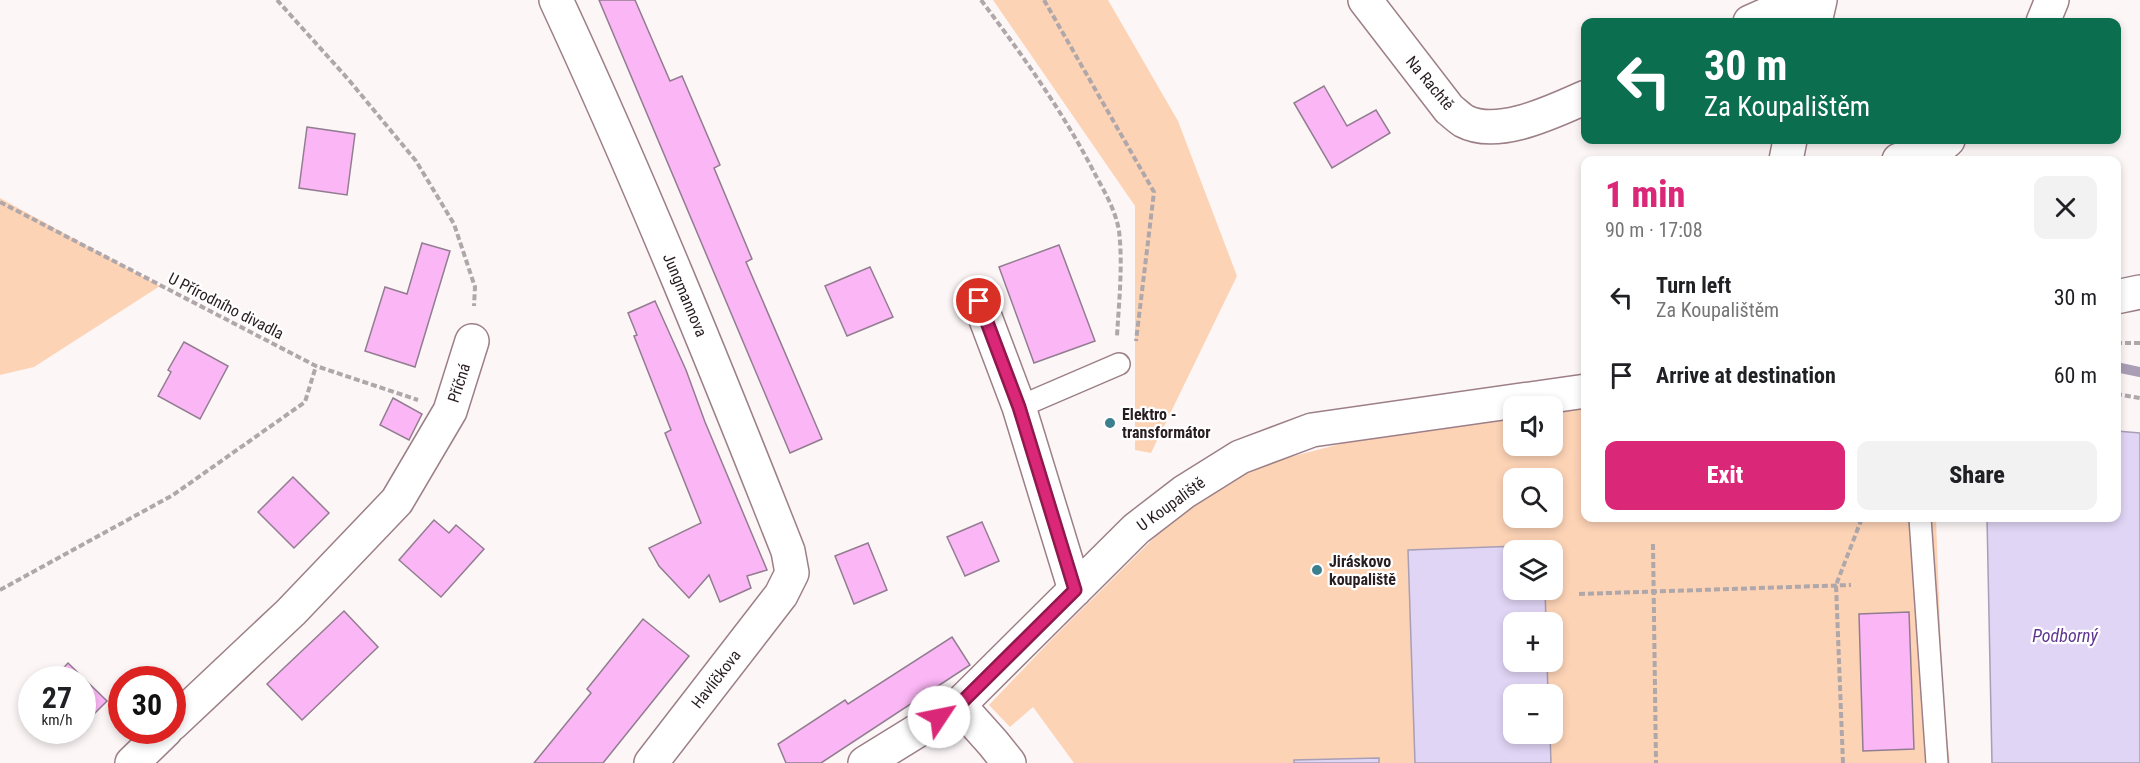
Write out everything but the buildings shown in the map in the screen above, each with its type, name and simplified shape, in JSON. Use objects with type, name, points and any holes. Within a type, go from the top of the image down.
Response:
[{"type":"street","name":"Jungmannova","points":[[556,0],[607,109],[727,397],[788,551],[792,573],[782,595]]},
{"type":"street","name":"Na Rachtě","points":[[1365,0],[1449,109],[1464,121],[1480,126],[1511,125],[1544,116],[1581,99]]},
{"type":"street","points":[[1759,18],[1800,0]]},
{"type":"street","points":[[1816,18],[1820,0]]},
{"type":"street","points":[[2045,18],[2052,0]]},
{"type":"street","points":[[1915,156],[1946,148]]},
{"type":"street","points":[[2121,296],[2140,292]]},
{"type":"street","points":[[979,301],[1019,407],[1075,590]]},
{"type":"street","name":"Příčná","points":[[186,711],[291,612],[397,501],[450,411],[472,341]]},
{"type":"street","points":[[1552,395],[1581,374]]},
{"type":"street","name":"U Koupaliště","points":[[865,763],[959,705],[1136,529],[1184,492],[1240,457],[1312,430],[1581,392]]},
{"type":"street","name":"Havlíčkova","points":[[651,763],[782,595]]},
{"type":"street","points":[[959,705],[1009,763]]},
{"type":"street","points":[[132,763],[152,744]]},
{"type":"lane","points":[[1019,407],[1117,365]]},
{"type":"lane","points":[[1920,522],[1937,763]]},
{"type":"path","name":"Příčná","points":[[277,0],[348,79],[416,161],[454,224],[475,287],[472,341]]},
{"type":"path","points":[[981,0],[1075,135],[1108,198],[1119,229],[1120,285],[1117,365],[1132,370],[1154,192],[1044,0]]},
{"type":"path","name":"U Přírodního divadla","points":[[0,202],[316,366],[450,411]]},
{"type":"path","points":[[2121,343],[2140,343]]},
{"type":"path","points":[[0,591],[173,495],[305,402],[316,366]]},
{"type":"path","points":[[2121,395],[2140,398]]},
{"type":"path","points":[[1843,763],[1836,585],[1860,522]]},
{"type":"path","points":[[1653,544],[1656,763]]},
{"type":"path","points":[[1579,594],[1851,585]]},
{"type":"shaded area","points":[[993,0],[1108,0],[1178,121],[1237,276],[1151,453],[1135,450],[1135,206]]},
{"type":"shaded area","points":[[0,198],[160,286],[34,367],[0,375]]},
{"type":"shaded area","name":"Jiráskovo koupaliště","points":[[1581,409],[1581,522],[1936,522],[1943,705],[1950,763],[1074,763],[1033,707],[1010,727],[989,705],[1174,518],[1248,468],[1409,426],[1503,417],[1503,456],[1563,456],[1563,411]]},
{"type":"water","name":"Podborný","points":[[2121,431],[2140,433],[2140,763],[1992,763],[1987,522],[2121,522]]},
{"type":"water","points":[[1503,546],[1503,600],[1545,600],[1546,612],[1503,612],[1503,672],[1547,672],[1548,684],[1503,684],[1503,744],[1550,744],[1551,763],[1415,763],[1408,550]]},
{"type":"water","points":[[1379,758],[1379,763],[1294,763],[1294,760]]},
{"type":"waterway","points":[[2121,368],[2140,372]]},
{"type":"place","name":"Elektro - transformátor","points":[[1110,423]]},
{"type":"place","name":"Jiráskovo koupaliště","points":[[1317,570]]},
{"type":"route","points":[[939,717],[959,705],[1075,590],[1019,407],[979,301]]}]
